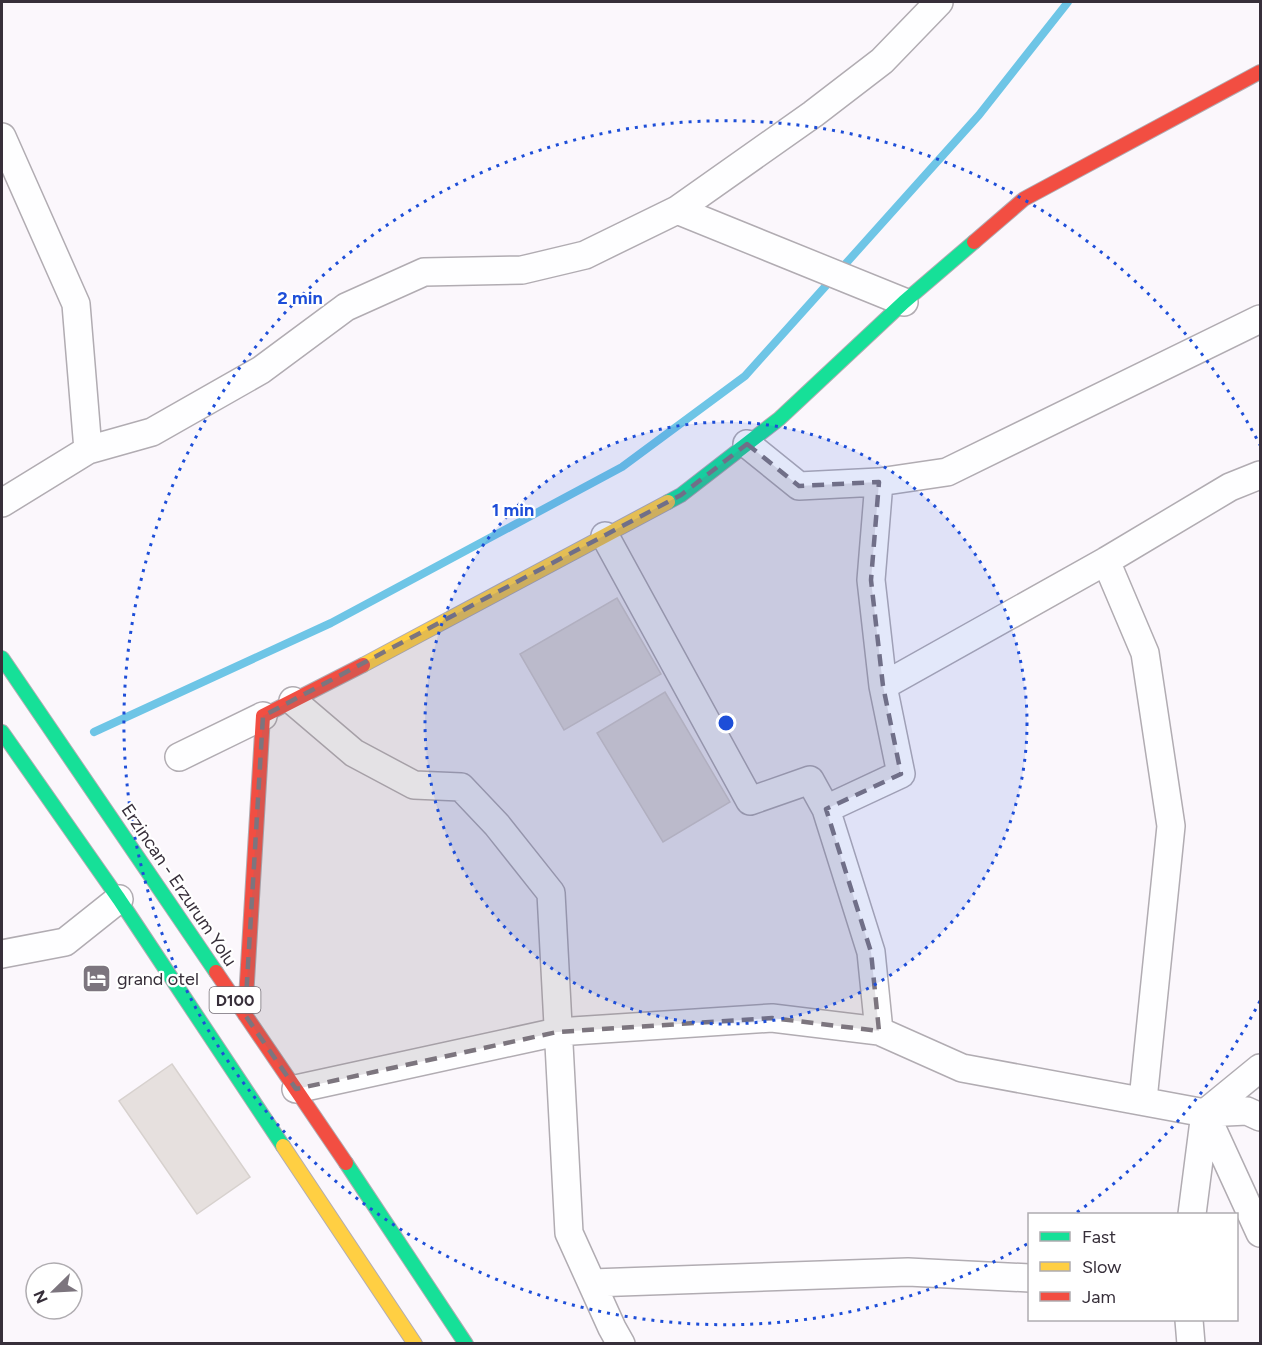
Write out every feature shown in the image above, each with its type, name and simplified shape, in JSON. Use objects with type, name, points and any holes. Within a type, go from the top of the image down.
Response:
[{"type":"main road","points":[[245,1015],[263,716],[681,495],[779,419],[904,302],[1024,199],[1260,72]]},
{"type":"main road","name":"Erzincan - Erzurum Yolu","points":[[2,658],[296,1089],[465,1344]]},
{"type":"main road","name":"D100","points":[[2,732],[119,899],[407,1340]]},
{"type":"street","points":[[2,503],[88,450],[152,432],[261,369],[346,307],[424,272],[522,270],[585,255],[677,210],[813,114],[882,61],[939,2]]},
{"type":"street","points":[[2,137],[76,304],[88,450]]},
{"type":"street","points":[[677,210],[904,302]]},
{"type":"street","points":[[747,444],[799,486],[879,482],[947,472],[1260,319]]},
{"type":"street","points":[[883,686],[1106,561],[1230,487],[1260,475]]},
{"type":"street","points":[[826,809],[901,774],[883,686],[871,580],[879,482]]},
{"type":"street","points":[[605,536],[750,801],[810,780],[826,809],[872,952],[879,1031]]},
{"type":"street","points":[[1106,561],[1145,653],[1171,826],[1143,1100]]},
{"type":"street","points":[[293,701],[354,753],[414,785],[460,787],[497,825],[551,893],[569,1233],[621,1344]]},
{"type":"street","points":[[178,757],[263,716]]},
{"type":"street","points":[[2,954],[65,942],[119,899]]},
{"type":"street","points":[[296,1089],[557,1032],[772,1018],[879,1031],[962,1068],[1205,1113],[1247,1111],[1260,1118]]},
{"type":"street","points":[[1192,1213],[1205,1113],[1260,1068]]},
{"type":"street","points":[[1205,1113],[1260,1233]]},
{"type":"street","points":[[592,1283],[908,1272],[1028,1278]]},
{"type":"street","points":[[1189,1321],[1191,1344]]},
{"type":"highlighted area","points":[[747,444],[799,486],[879,482],[871,580],[883,686],[901,774],[826,809],[871,952],[879,1031],[772,1018],[557,1032],[296,1089],[245,1015],[263,716],[681,495]]},
{"type":"building","points":[[617,598],[661,674],[564,730],[520,654]]},
{"type":"building","points":[[665,692],[730,802],[663,842],[597,733]]},
{"type":"building","points":[[172,1064],[250,1177],[197,1214],[119,1101]]},
{"type":"waterway","points":[[840,270],[979,115],[1068,2]]},
{"type":"waterway","points":[[94,732],[331,623],[622,467],[745,376],[832,279]]},
{"type":"traffic: fast","points":[[668,502],[681,495],[779,419],[904,302],[974,242]]},
{"type":"traffic: fast","points":[[2,658],[216,972]]},
{"type":"traffic: fast","points":[[2,732],[119,899],[283,1146]]},
{"type":"traffic: fast","points":[[346,1163],[466,1344]]},
{"type":"traffic: slow","points":[[363,665],[668,502]]},
{"type":"traffic: slow","points":[[283,1146],[415,1344]]},
{"type":"traffic: jam","points":[[974,242],[1024,199],[1260,72]]},
{"type":"traffic: jam","points":[[245,1015],[263,716],[363,665]]},
{"type":"traffic: jam","points":[[216,972],[346,1163]]},
{"type":"place","name":"grand otel","points":[[96,979]]}]
